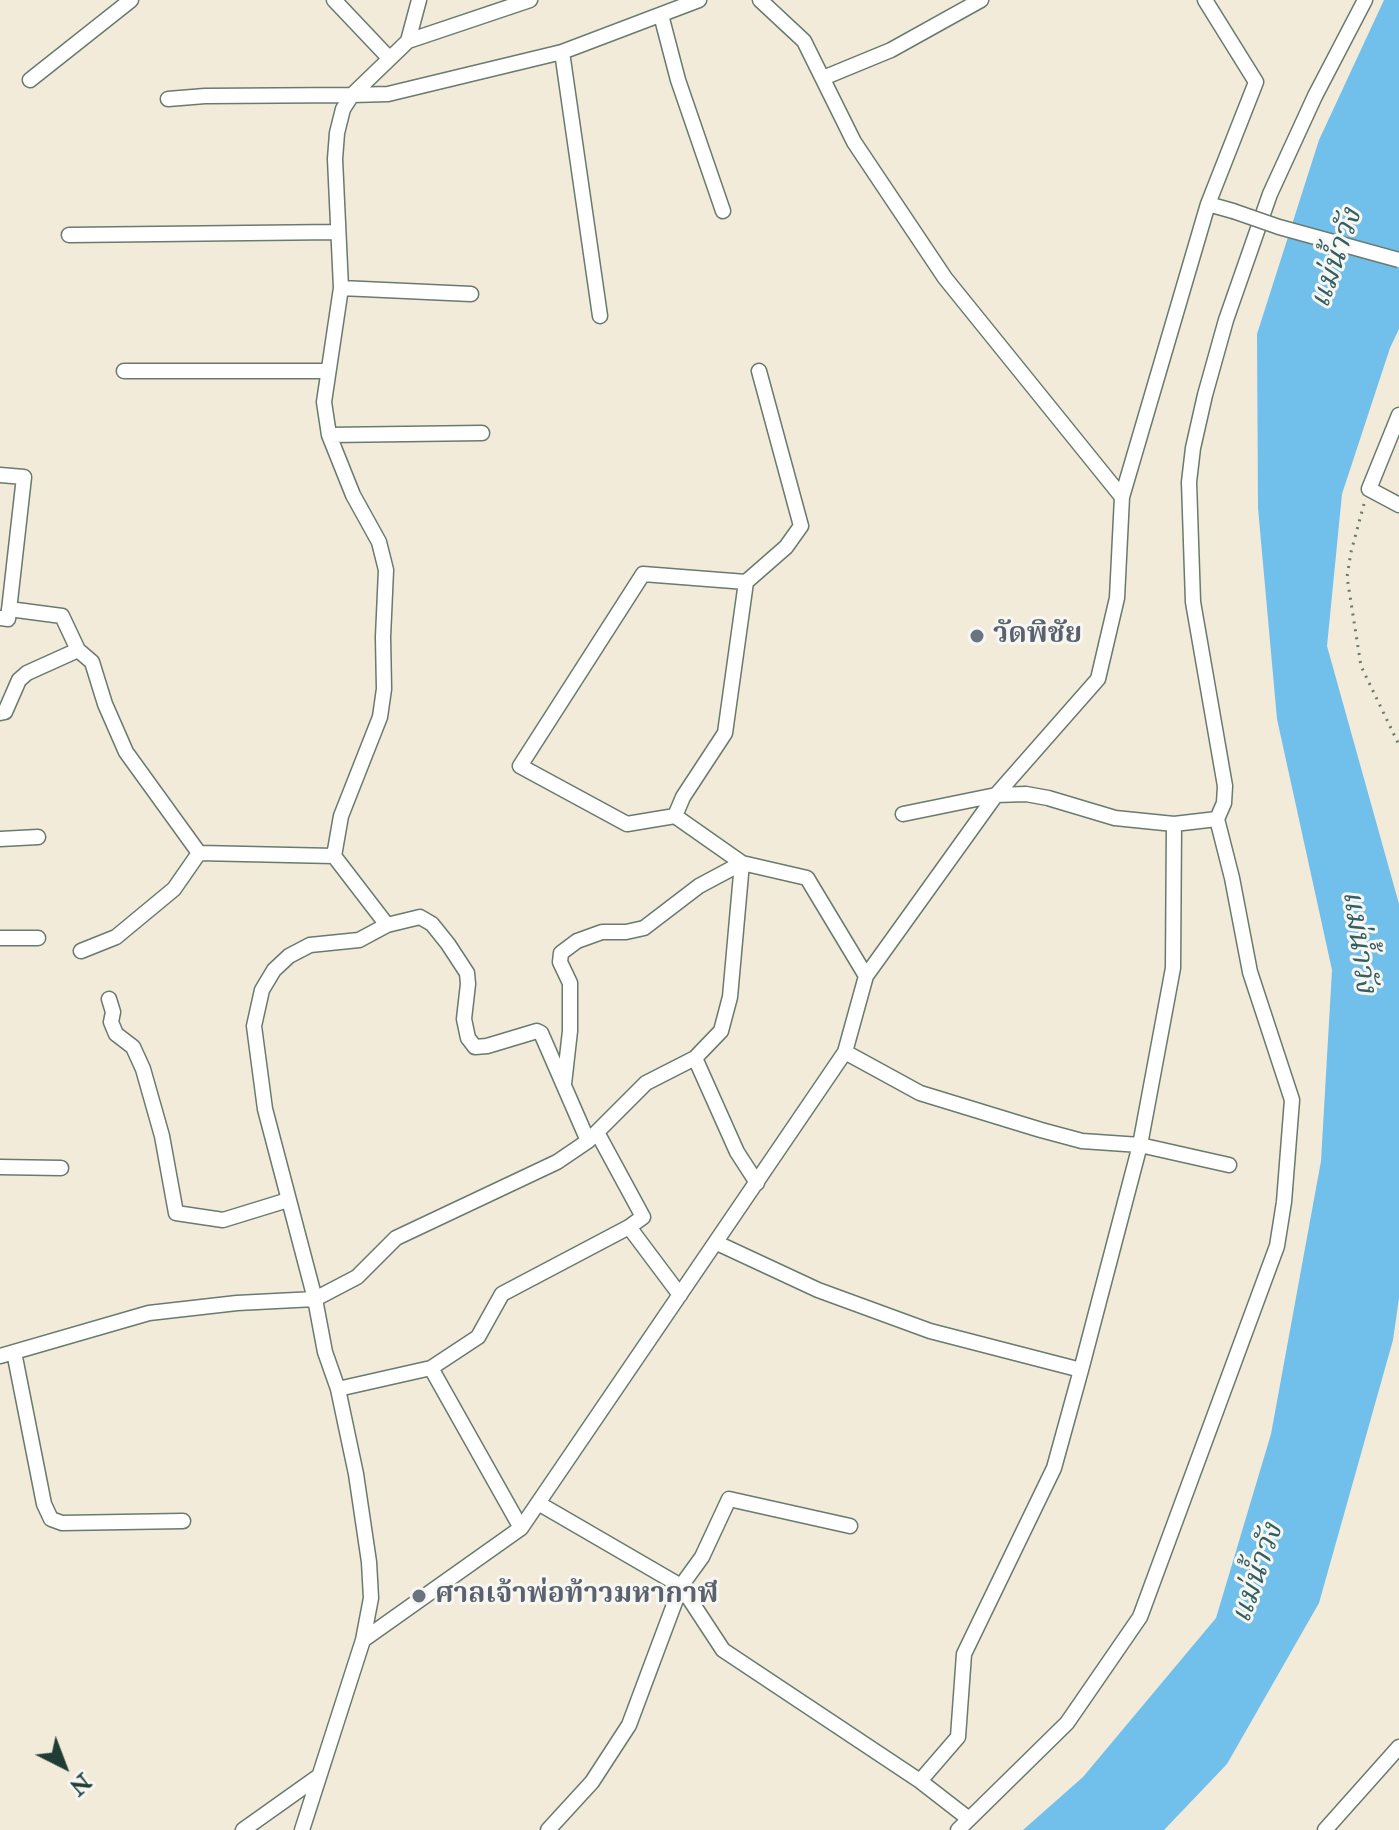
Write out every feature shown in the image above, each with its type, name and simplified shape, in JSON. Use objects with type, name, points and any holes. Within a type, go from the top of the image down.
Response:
[{"type":"street","points":[[30,80],[131,0]]},
{"type":"street","points":[[334,0],[389,58]]},
{"type":"street","points":[[408,41],[419,0]]},
{"type":"street","points":[[387,925],[334,856],[341,816],[380,717],[384,689],[386,570],[379,542],[353,495],[329,435],[324,402],[341,288],[335,159],[337,133],[343,109],[352,95],[408,41],[530,0]]},
{"type":"street","points":[[168,99],[388,94],[562,52],[699,0]]},
{"type":"street","points":[[760,0],[804,41],[854,142],[945,278],[1122,497]]},
{"type":"street","points":[[823,78],[891,50],[981,0]]},
{"type":"street","points":[[363,1640],[521,1528],[845,1052],[866,976],[996,795],[1098,679],[1117,598],[1122,497],[1208,204],[1256,82],[1205,0]]},
{"type":"street","points":[[538,1503],[681,1586],[723,1650],[920,1781],[964,1824],[1067,1723],[1140,1617],[1277,1246],[1284,1202],[1292,1100],[1250,972],[1217,819],[1224,803],[1225,786],[1193,602],[1189,482],[1193,448],[1226,320],[1270,194],[1315,96],[1365,0]]},
{"type":"street","points":[[661,15],[678,80],[723,211]]},
{"type":"street","points":[[562,52],[600,316]]},
{"type":"street","points":[[1208,204],[1399,260]]},
{"type":"street","points":[[69,235],[337,232]]},
{"type":"street","points":[[341,288],[471,294]]},
{"type":"street","points":[[124,371],[328,371]]},
{"type":"street","points":[[675,816],[683,797],[725,733],[746,582],[786,547],[801,526],[759,371]]},
{"type":"street","points":[[1399,415],[1369,489],[1399,505]]},
{"type":"street","points":[[329,435],[482,433]]},
{"type":"street","points":[[0,475],[24,477],[4,614],[62,616],[78,650],[92,662],[105,704],[126,752],[199,853]]},
{"type":"street","points":[[746,582],[643,574],[520,766],[627,824],[675,816],[742,863],[807,878],[866,976]]},
{"type":"street","points":[[0,713],[5,712],[19,680],[27,673],[78,650]]},
{"type":"street","points":[[903,814],[996,795],[1037,795],[1115,818],[1174,824],[1217,819]]},
{"type":"street","points":[[920,1781],[958,1737],[964,1654],[1054,1468],[1081,1370],[1140,1145],[1173,968],[1174,824]]},
{"type":"street","points":[[0,839],[38,837]]},
{"type":"street","points":[[199,853],[334,856]]},
{"type":"street","points":[[81,951],[116,937],[174,889],[199,853]]},
{"type":"street","points":[[183,1521],[62,1523],[51,1519],[44,1504],[7,1354],[149,1313],[237,1303],[315,1299],[357,1277],[396,1238],[557,1162],[593,1138],[646,1083],[695,1058],[721,1031],[730,997],[742,863]]},
{"type":"street","points":[[564,1084],[568,1066],[570,983],[560,957],[563,950],[602,932],[644,928],[699,886],[742,863]]},
{"type":"street","points":[[302,1830],[363,1640],[371,1598],[369,1562],[356,1474],[338,1389],[325,1352],[315,1299],[265,1109],[254,1026],[262,990],[274,970],[289,956],[310,945],[359,940],[387,925],[414,917],[426,919],[462,963],[468,984],[464,1019],[468,1038],[475,1047],[539,1031],[543,1034],[564,1084],[593,1138],[643,1217],[502,1294],[478,1337],[431,1368],[338,1389]]},
{"type":"street","points":[[0,938],[38,938]]},
{"type":"street","points":[[109,999],[113,1012],[111,1022],[116,1034],[133,1047],[143,1069],[162,1136],[176,1213],[223,1220],[288,1200]]},
{"type":"street","points":[[845,1052],[920,1093],[1082,1141],[1140,1145],[1229,1165]]},
{"type":"street","points":[[695,1058],[732,1144],[757,1183]]},
{"type":"street","points":[[0,1167],[61,1168]]},
{"type":"street","points":[[629,1227],[680,1295]]},
{"type":"street","points":[[717,1243],[818,1290],[930,1331],[1081,1370]]},
{"type":"street","points":[[431,1368],[521,1528]]},
{"type":"street","points":[[548,1830],[592,1782],[629,1725],[681,1586],[702,1557],[729,1499],[850,1526]]},
{"type":"street","points":[[1325,1830],[1399,1747]]},
{"type":"street","points":[[243,1830],[319,1776]]},
{"type":"path","points":[[1369,489],[1347,577],[1361,666],[1399,745]]},
{"type":"water","name":"แม่น้ำวัง","points":[[1384,0],[1399,0],[1399,329],[1342,494],[1327,646],[1399,904],[1399,1298],[1393,1340],[1319,1603],[1227,1764],[1164,1830],[1023,1830],[1083,1777],[1216,1618],[1271,1434],[1321,1161],[1332,970],[1277,719],[1258,508],[1257,334],[1319,140]]},
{"type":"place","name":"วัดพิชัย","points":[[977,636]]},
{"type":"place","name":"ศาลเจ้าพ่อท้าวมหากาฬ","points":[[419,1596]]}]
